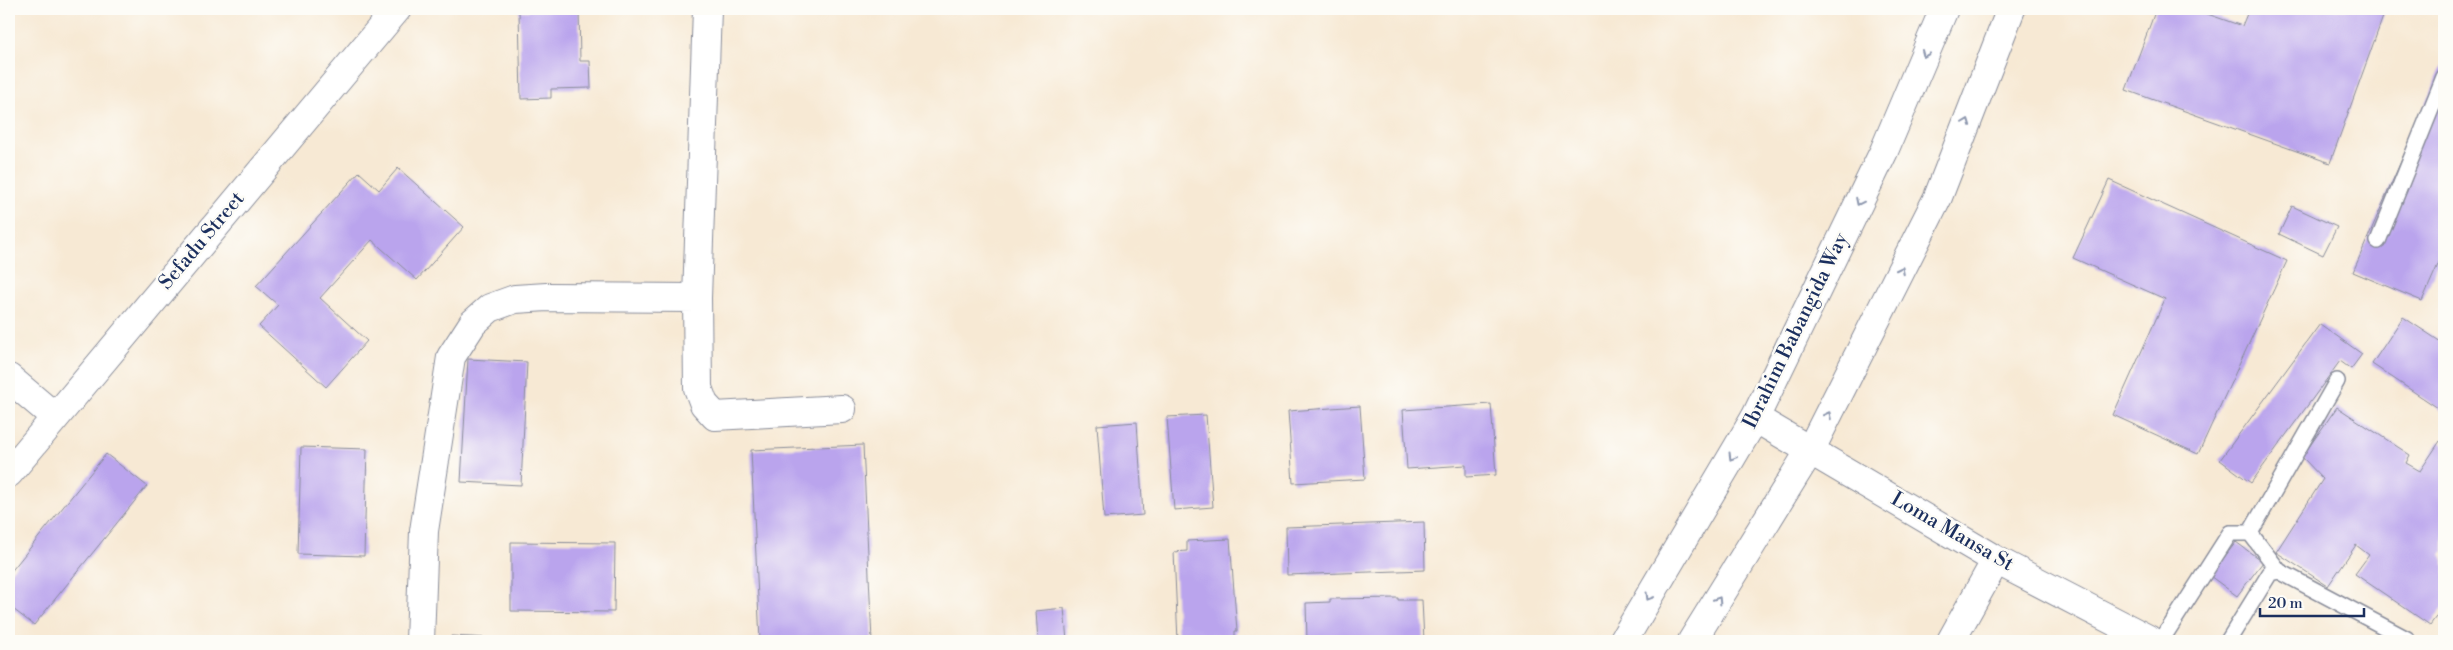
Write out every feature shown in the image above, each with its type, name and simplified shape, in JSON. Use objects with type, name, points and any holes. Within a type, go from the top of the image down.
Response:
[{"type":"street","name":"Sefadu Street","points":[[9,473],[397,9]]},
{"type":"street","points":[[707,9],[697,298],[698,388],[704,404],[715,416],[842,410]]},
{"type":"street","name":"Ibrahim Babangida Way","points":[[1623,641],[1755,418],[1884,151],[1944,9]]},
{"type":"street","points":[[1692,641],[1811,449],[1938,197],[2011,9]]},
{"type":"street","points":[[420,641],[424,532],[451,357],[473,323],[490,308],[516,299],[547,297],[697,298]]},
{"type":"street","points":[[9,378],[55,418]]},
{"type":"street","name":"Loma Mansa St","points":[[1755,418],[1811,449],[1996,560],[2152,641]]},
{"type":"street","points":[[1950,641],[1996,560]]},
{"type":"lane","points":[[2378,241],[2444,77]]},
{"type":"lane","points":[[2250,533],[2337,381]]},
{"type":"lane","points":[[2161,641],[2230,533],[2250,533]]},
{"type":"lane","points":[[2250,533],[2279,571],[2407,639]]},
{"type":"lane","points":[[2228,641],[2270,573],[2279,571]]},
{"type":"building","points":[[2156,9],[2193,9],[2242,26],[2249,9],[2370,9],[2384,14],[2330,163],[2126,90]]},
{"type":"building","points":[[579,10],[580,61],[590,61],[591,88],[551,89],[551,98],[521,99],[519,11]]},
{"type":"building","points":[[2444,62],[2444,251],[2422,301],[2353,272]]},
{"type":"building","points":[[398,168],[464,227],[417,280],[372,240],[320,298],[367,341],[326,387],[259,326],[278,305],[256,286],[359,172],[379,190]]},
{"type":"building","points":[[2109,180],[2287,261],[2198,454],[2113,415],[2165,299],[2073,258]]},
{"type":"building","points":[[2292,206],[2337,227],[2323,255],[2279,234]]},
{"type":"building","points":[[2403,317],[2444,344],[2444,412],[2372,364]]},
{"type":"building","points":[[2320,324],[2362,354],[2351,369],[2340,361],[2251,483],[2220,460]]},
{"type":"building","points":[[468,359],[527,362],[521,485],[461,482]]},
{"type":"building","points":[[1491,404],[1496,475],[1466,477],[1466,465],[1407,469],[1403,410]]},
{"type":"building","points":[[1360,406],[1365,479],[1293,483],[1288,411]]},
{"type":"building","points":[[2337,407],[2410,455],[2406,463],[2420,471],[2440,441],[2444,444],[2444,551],[2442,555],[2444,557],[2444,606],[2430,625],[2355,574],[2369,555],[2356,545],[2328,586],[2276,552],[2323,479],[2302,457]]},
{"type":"building","points":[[1206,415],[1213,507],[1174,510],[1167,417]]},
{"type":"building","points":[[1137,422],[1143,515],[1104,518],[1097,425]]},
{"type":"building","points":[[863,445],[872,641],[760,641],[751,450]]},
{"type":"building","points":[[301,447],[367,449],[364,556],[298,554]]},
{"type":"building","points":[[106,454],[147,486],[34,625],[9,606],[9,574]]},
{"type":"building","points":[[1424,522],[1425,570],[1287,575],[1286,527]]},
{"type":"building","points":[[1230,539],[1237,631],[1235,631],[1235,641],[1178,641],[1174,552],[1187,551],[1187,541]]},
{"type":"building","points":[[511,542],[615,543],[614,612],[511,611]]},
{"type":"building","points":[[2236,542],[2263,562],[2237,596],[2210,576]]},
{"type":"building","points":[[1398,598],[1398,600],[1422,600],[1424,641],[1307,641],[1306,603],[1330,602],[1330,599]]},
{"type":"building","points":[[1064,608],[1067,641],[1038,641],[1036,611]]},
{"type":"building","points":[[451,636],[526,640],[526,641],[451,641]]}]
